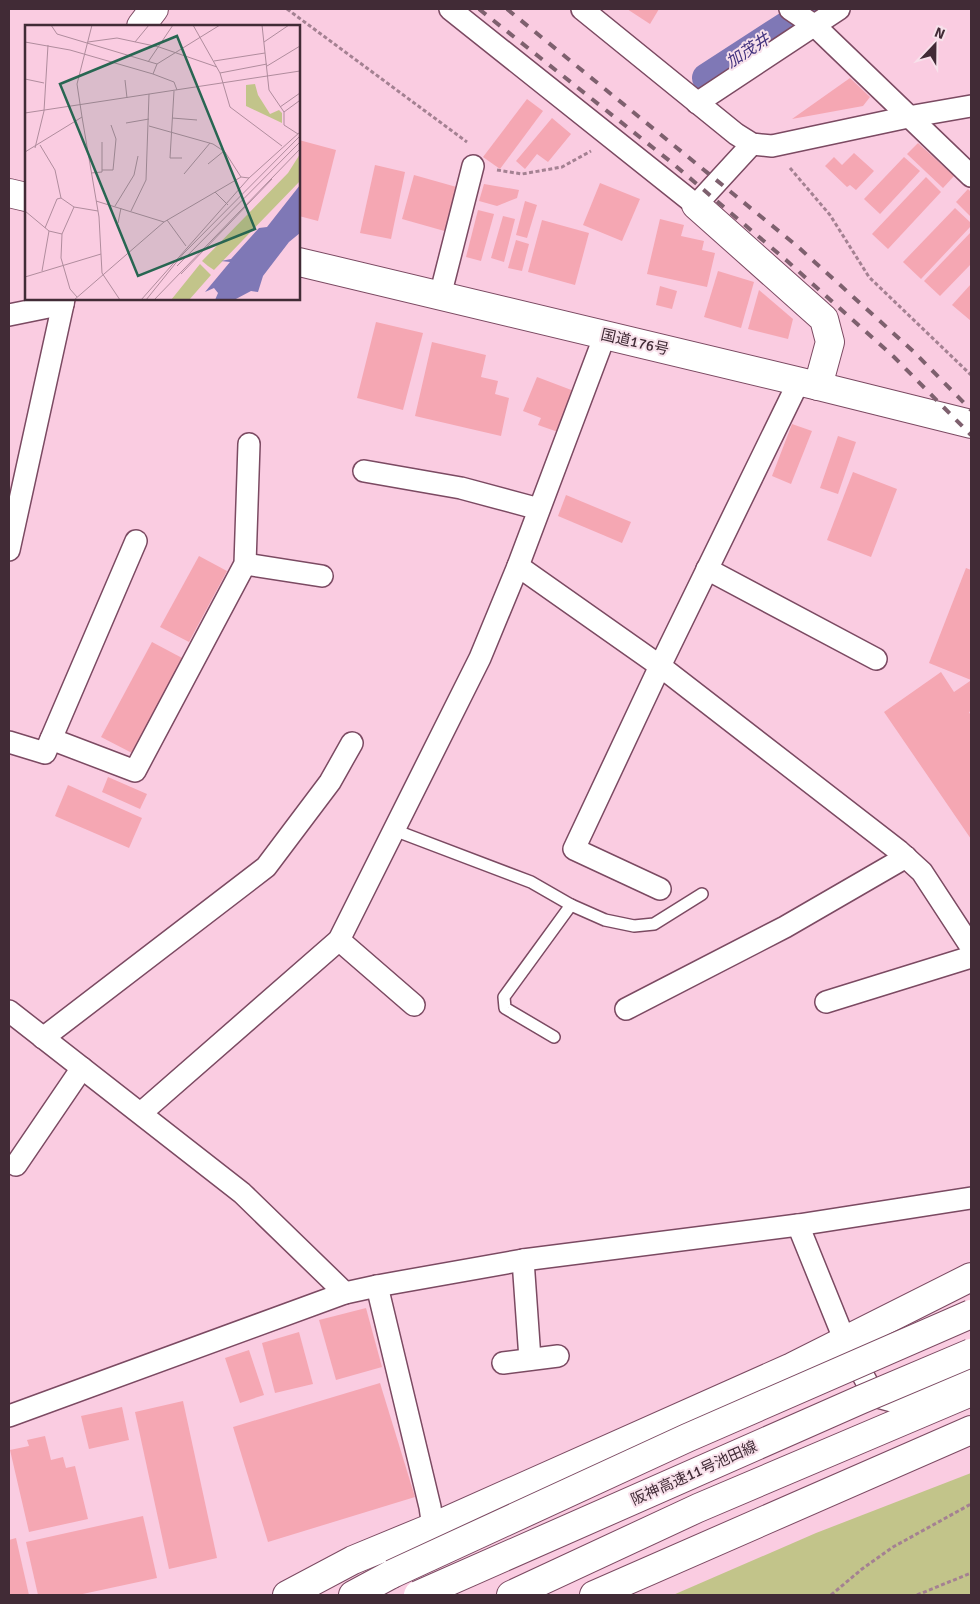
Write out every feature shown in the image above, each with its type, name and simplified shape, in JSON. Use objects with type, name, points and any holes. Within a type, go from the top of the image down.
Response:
[{"type":"main road","points":[[142,25],[154,9]]},
{"type":"main road","points":[[9,194],[25,197]]},
{"type":"main road","points":[[696,205],[824,319],[830,342],[809,384]]},
{"type":"main road","name":"国道176号","points":[[300,262],[971,424]]},
{"type":"main road","points":[[287,1595],[354,1560],[433,1527],[792,1367],[971,1277]]},
{"type":"main road","points":[[353,1595],[392,1574],[687,1438],[971,1314]]},
{"type":"main road","name":"阪神高速11号池田線","points":[[418,1595],[843,1408],[971,1354]]},
{"type":"main road","points":[[511,1595],[698,1508],[971,1392]]},
{"type":"main road","points":[[594,1595],[971,1430]]},
{"type":"street","points":[[450,9],[696,205],[762,145],[971,106]]},
{"type":"street","points":[[582,9],[736,134],[762,145]]},
{"type":"street","points":[[790,9],[815,26],[971,176]]},
{"type":"street","points":[[697,103],[839,9]]},
{"type":"street","points":[[440,296],[473,166]]},
{"type":"street","points":[[9,315],[64,301],[9,550]]},
{"type":"street","points":[[141,1113],[339,940],[480,658],[518,566],[605,335]]},
{"type":"street","points":[[660,889],[574,849],[707,569],[809,384]]},
{"type":"street","points":[[51,739],[136,771],[245,564],[249,444]]},
{"type":"street","points":[[364,471],[461,488],[539,509]]},
{"type":"street","points":[[9,742],[45,753],[136,541]]},
{"type":"street","points":[[245,564],[322,576]]},
{"type":"street","points":[[518,566],[660,666],[906,857],[922,872],[971,947]]},
{"type":"street","points":[[707,569],[876,659]]},
{"type":"street","points":[[43,1038],[266,867],[330,782],[352,742]]},
{"type":"street","points":[[626,1009],[786,927],[906,857]]},
{"type":"street","points":[[339,940],[414,1005]]},
{"type":"street","points":[[826,1002],[971,958]]},
{"type":"street","points":[[9,1012],[242,1193],[345,1293]]},
{"type":"street","points":[[16,1165],[82,1068]]},
{"type":"street","points":[[9,1416],[345,1293],[522,1260],[798,1225],[971,1198]]},
{"type":"street","points":[[798,1225],[845,1342],[874,1396],[907,1404],[971,1378]]},
{"type":"street","points":[[522,1260],[530,1359]]},
{"type":"street","points":[[377,1286],[430,1507],[433,1527]]},
{"type":"street","points":[[503,1363],[558,1356]]},
{"type":"lane","points":[[394,830],[531,882],[571,905],[605,920],[634,926],[654,924],[702,894]]},
{"type":"lane","points":[[554,1037],[505,1008],[504,997],[571,905]]},
{"type":"path","points":[[287,9],[474,147],[473,166],[522,174],[562,167],[599,147]]},
{"type":"path","points":[[762,145],[830,215],[869,277],[971,375]]},
{"type":"path","points":[[831,1595],[862,1569],[893,1547],[971,1504]]},
{"type":"path","points":[[917,1595],[971,1573]]},
{"type":"green space","points":[[971,1473],[971,1595],[673,1595],[816,1533]]},
{"type":"building","points":[[627,9],[659,9],[650,24]]},
{"type":"building","points":[[850,78],[870,97],[863,106],[792,119]]},
{"type":"building","points":[[527,99],[543,111],[500,169],[483,157]]},
{"type":"building","points":[[552,118],[571,134],[548,162],[537,154],[525,169],[516,161]]},
{"type":"building","points":[[300,140],[336,150],[318,221],[300,216]]},
{"type":"building","points":[[918,143],[954,176],[943,188],[907,154]]},
{"type":"building","points":[[854,153],[874,171],[856,190],[850,185],[847,187],[825,166],[834,157],[842,165]]},
{"type":"building","points":[[904,157],[920,171],[880,214],[864,199]]},
{"type":"building","points":[[375,165],[405,172],[391,239],[360,233]]},
{"type":"building","points":[[414,175],[460,188],[448,232],[402,219]]},
{"type":"building","points":[[926,177],[941,192],[888,249],[872,234]]},
{"type":"building","points":[[600,183],[640,199],[622,241],[583,225]]},
{"type":"building","points":[[484,184],[519,190],[517,198],[497,206],[479,201]]},
{"type":"building","points":[[968,189],[971,192],[971,217],[956,202]]},
{"type":"building","points":[[525,201],[537,205],[527,238],[516,235]]},
{"type":"building","points":[[955,208],[971,223],[971,226],[921,279],[903,262]]},
{"type":"building","points":[[478,210],[494,214],[481,261],[466,257]]},
{"type":"building","points":[[503,216],[515,219],[504,262],[491,258]]},
{"type":"building","points":[[660,219],[684,225],[681,236],[704,241],[702,250],[715,253],[707,287],[647,274]]},
{"type":"building","points":[[542,220],[589,233],[575,285],[528,272]]},
{"type":"building","points":[[971,232],[971,264],[940,296],[924,281]]},
{"type":"building","points":[[516,240],[529,244],[522,271],[508,268]]},
{"type":"building","points":[[718,271],[754,282],[741,328],[704,317]]},
{"type":"building","points":[[971,284],[971,321],[952,305]]},
{"type":"building","points":[[660,286],[677,291],[672,309],[656,305]]},
{"type":"building","points":[[759,290],[793,319],[788,339],[748,329]]},
{"type":"building","points":[[376,322],[423,333],[403,410],[357,398]]},
{"type":"building","points":[[432,342],[486,355],[481,377],[498,381],[495,394],[509,398],[501,436],[415,416]]},
{"type":"building","points":[[537,377],[574,391],[558,432],[538,425],[541,418],[523,411]]},
{"type":"building","points":[[792,424],[812,431],[791,484],[772,476]]},
{"type":"building","points":[[838,436],[856,442],[838,494],[820,488]]},
{"type":"building","points":[[853,472],[897,489],[871,557],[827,540]]},
{"type":"building","points":[[566,495],[631,522],[622,543],[558,516]]},
{"type":"building","points":[[199,556],[227,571],[189,642],[160,627]]},
{"type":"building","points":[[966,568],[971,570],[971,680],[929,663]]},
{"type":"building","points":[[152,642],[184,659],[132,753],[101,737]]},
{"type":"building","points":[[941,672],[954,692],[970,681],[971,683],[971,711],[969,712],[971,716],[971,839],[884,712]]},
{"type":"building","points":[[108,777],[147,794],[140,809],[102,792]]},
{"type":"building","points":[[68,785],[142,818],[129,848],[55,816]]},
{"type":"building","points":[[366,1308],[382,1367],[336,1380],[319,1320]]},
{"type":"building","points":[[299,1332],[313,1384],[275,1393],[262,1343]]},
{"type":"building","points":[[249,1350],[264,1395],[240,1403],[225,1358]]},
{"type":"building","points":[[380,1383],[415,1497],[268,1542],[233,1427]]},
{"type":"building","points":[[183,1401],[217,1558],[169,1569],[135,1412]]},
{"type":"building","points":[[122,1407],[129,1440],[89,1449],[81,1416]]},
{"type":"building","points":[[45,1436],[51,1460],[63,1457],[66,1468],[75,1466],[88,1519],[29,1532],[10,1450],[29,1446],[27,1440]]},
{"type":"building","points":[[143,1516],[157,1578],[78,1595],[38,1595],[26,1542]]},
{"type":"building","points":[[16,1538],[29,1595],[9,1595],[9,1540]]},
{"type":"waterway","name":"加茂井","points":[[707,78],[789,25]]},
{"type":"railway","points":[[479,9],[671,162],[786,260],[894,357],[971,435]]},
{"type":"railway","points":[[507,9],[797,246],[914,352],[971,410]]}]
